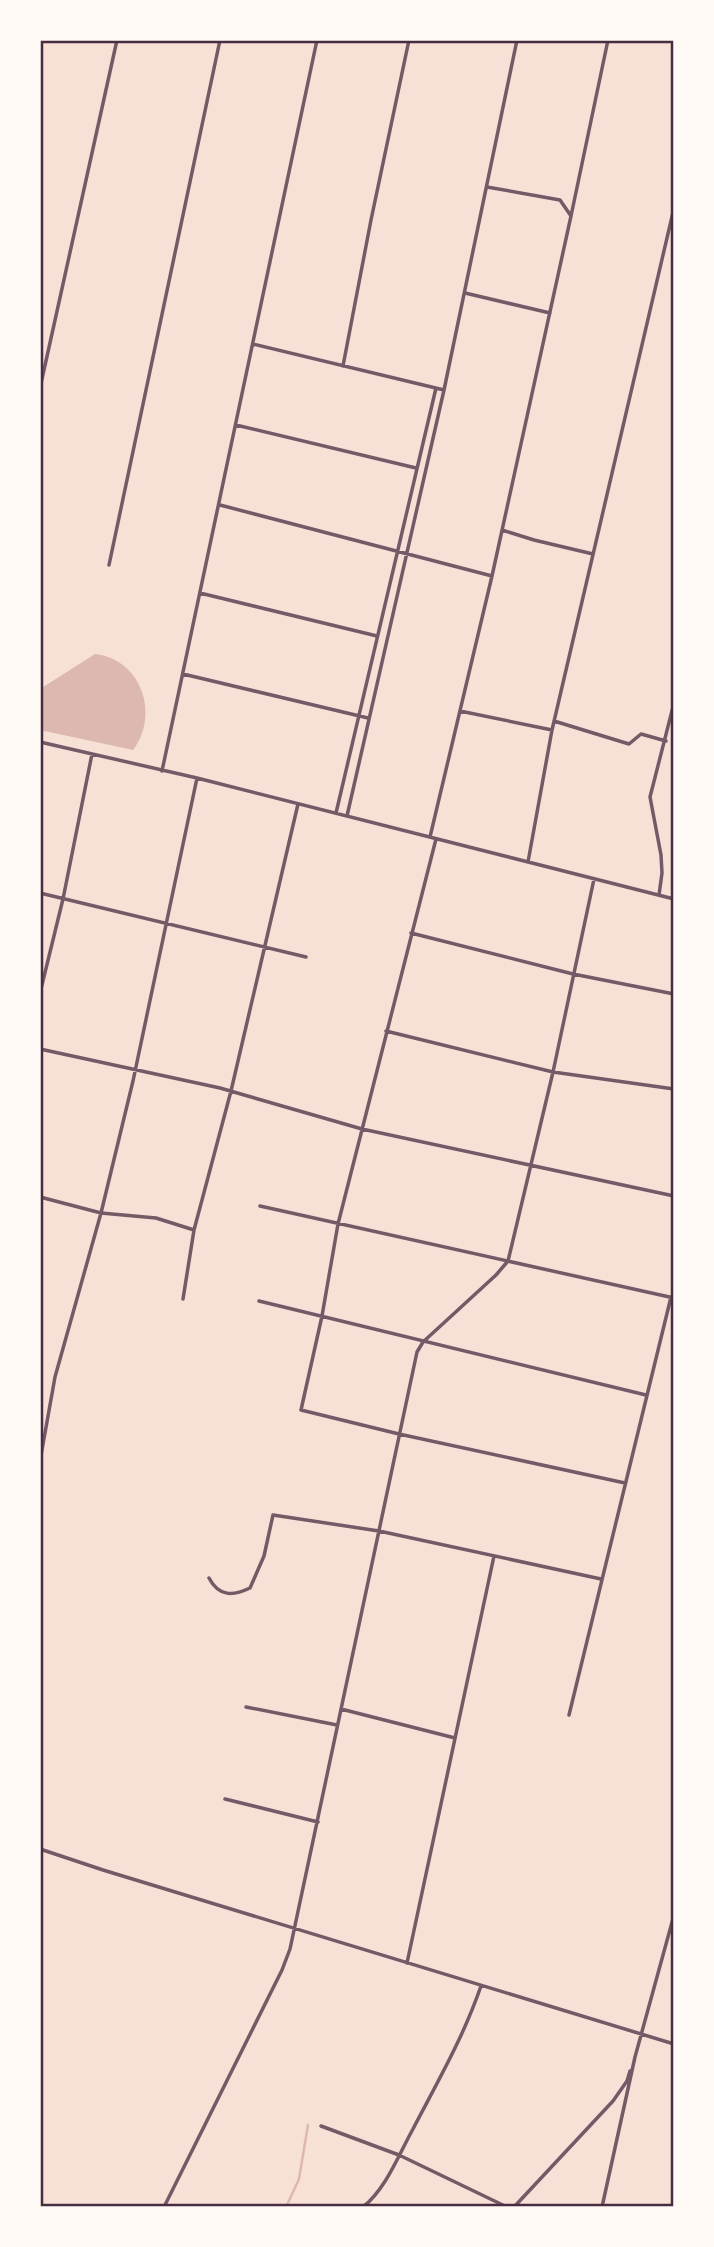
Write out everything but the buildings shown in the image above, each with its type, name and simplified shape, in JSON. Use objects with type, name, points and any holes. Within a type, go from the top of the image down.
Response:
[{"type":"street","points":[[40,388],[117,40]]},
{"type":"street","points":[[109,565],[220,40]]},
{"type":"street","points":[[162,771],[317,40]]},
{"type":"street","points":[[343,366],[409,40]]},
{"type":"street","points":[[347,816],[444,390],[517,40]]},
{"type":"street","points":[[430,837],[492,576],[608,40]]},
{"type":"street","points":[[487,187],[559,200],[571,216]]},
{"type":"street","points":[[527,862],[554,721],[674,208]]},
{"type":"street","points":[[465,293],[550,313]]},
{"type":"street","points":[[253,344],[444,390]]},
{"type":"street","points":[[335,813],[436,388]]},
{"type":"street","points":[[236,425],[416,468]]},
{"type":"street","points":[[219,505],[492,576]]},
{"type":"street","points":[[502,530],[593,554]]},
{"type":"street","points":[[200,593],[377,636]]},
{"type":"street","points":[[183,674],[369,719]]},
{"type":"street","points":[[659,895],[661,855],[650,797],[674,703]]},
{"type":"street","points":[[460,711],[552,730]]},
{"type":"street","points":[[554,721],[629,744],[634,743],[641,734],[666,741]]},
{"type":"street","points":[[40,742],[197,778],[674,899]]},
{"type":"street","points":[[40,993],[63,899],[92,754]]},
{"type":"street","points":[[40,1461],[55,1377],[101,1213],[135,1070],[197,778]]},
{"type":"street","points":[[183,1298],[194,1230],[231,1091],[298,804]]},
{"type":"street","points":[[436,839],[338,1224],[322,1316],[301,1410],[625,1483]]},
{"type":"street","points":[[164,2207],[282,1970],[295,1929],[417,1352],[423,1342],[508,1261],[532,1166],[594,878]]},
{"type":"street","points":[[40,893],[306,957]]},
{"type":"street","points":[[411,933],[573,974],[674,994]]},
{"type":"street","points":[[386,1031],[553,1072],[674,1089]]},
{"type":"street","points":[[40,1049],[231,1091],[362,1129],[674,1196]]},
{"type":"street","points":[[40,1197],[101,1213],[156,1217],[194,1230]]},
{"type":"street","points":[[260,1206],[672,1297],[569,1715]]},
{"type":"street","points":[[259,1301],[646,1395]]},
{"type":"street","points":[[209,1578],[214,1587],[225,1594],[236,1595],[250,1588],[264,1556],[273,1515],[379,1531],[601,1579]]},
{"type":"street","points":[[407,1963],[494,1556]]},
{"type":"street","points":[[246,1707],[338,1726]]},
{"type":"street","points":[[341,1709],[455,1738]]},
{"type":"street","points":[[225,1799],[318,1822]]},
{"type":"street","points":[[40,1849],[674,2044]]},
{"type":"street","points":[[602,2207],[635,2057],[674,1915]]},
{"type":"street","points":[[363,2207],[376,2194],[399,2155],[466,2028],[481,1986]]},
{"type":"street","points":[[514,2207],[613,2101],[627,2081],[635,2057]]},
{"type":"street","points":[[321,2126],[399,2155],[507,2207]]},
{"type":"shaded area","points":[[95,654],[111,658],[124,666],[141,690],[145,721],[133,750],[40,730],[40,689]]},
{"type":"waterway","points":[[286,2207],[299,2179],[308,2125]]}]
